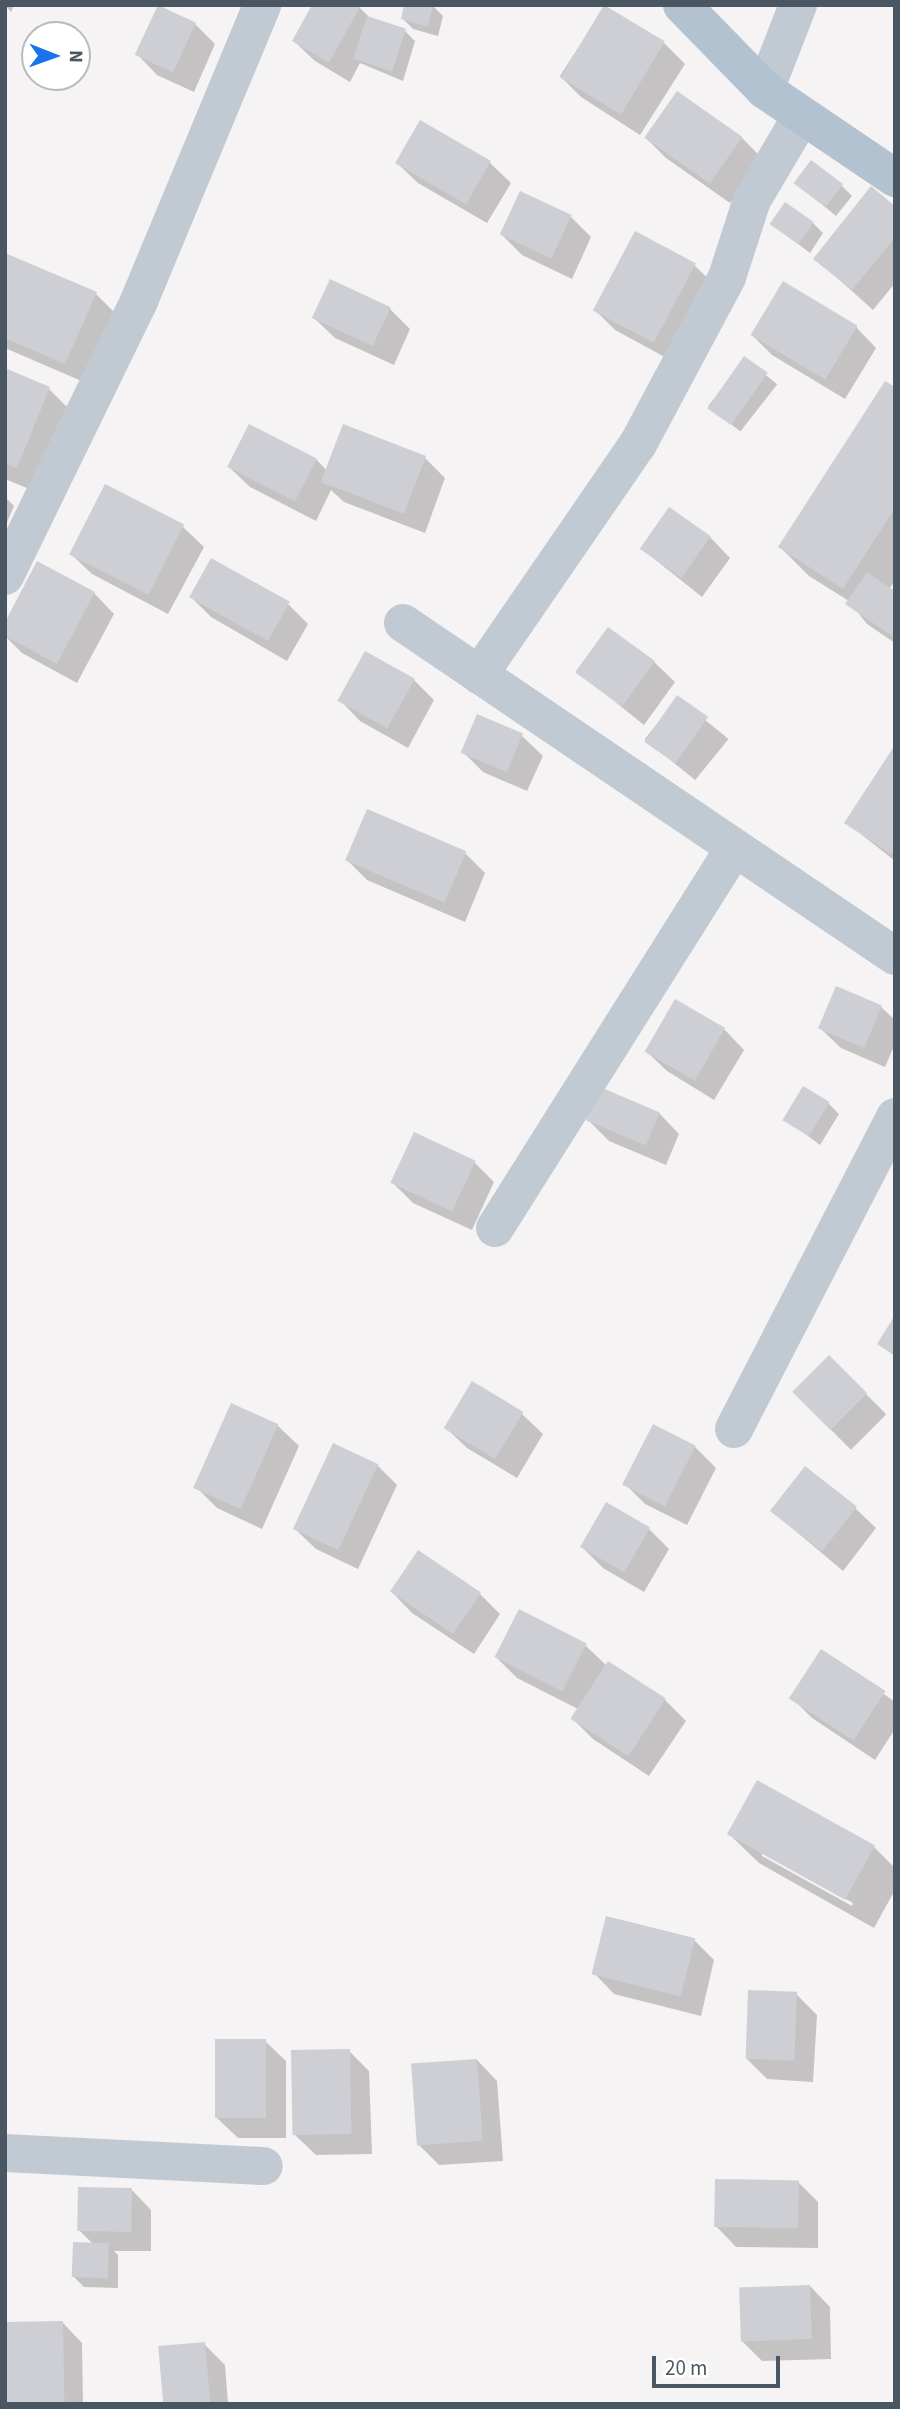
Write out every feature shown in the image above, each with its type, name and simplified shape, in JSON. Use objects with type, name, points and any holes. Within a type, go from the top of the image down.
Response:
[{"type":"main road","points":[[682,5],[765,90],[801,117],[895,178]]},
{"type":"street","points":[[5,576],[139,302],[262,5]]},
{"type":"street","points":[[765,90],[798,5]]},
{"type":"street","points":[[480,675],[638,444],[727,277],[752,200],[801,117]]},
{"type":"street","points":[[403,623],[895,956]]},
{"type":"street","points":[[495,1228],[734,848]]},
{"type":"street","points":[[734,1429],[895,1117]]},
{"type":"street","points":[[5,2152],[264,2166]]},
{"type":"building","points":[[158,5],[196,23],[173,73],[135,55]]},
{"type":"building","points":[[312,5],[361,5],[329,63],[292,41]]},
{"type":"building","points":[[404,5],[433,5],[428,27],[401,19]]},
{"type":"building","points":[[604,5],[665,42],[621,114],[560,78]]},
{"type":"building","points":[[367,16],[406,29],[392,71],[353,59]]},
{"type":"building","points":[[677,91],[743,137],[710,184],[644,138]]},
{"type":"building","points":[[420,120],[491,161],[466,204],[395,163]]},
{"type":"building","points":[[811,160],[843,184],[825,207],[794,183]]},
{"type":"building","points":[[871,186],[895,206],[895,238],[852,290],[813,259]]},
{"type":"building","points":[[520,191],[572,215],[551,259],[500,235]]},
{"type":"building","points":[[785,202],[814,222],[798,244],[770,224]]},
{"type":"building","points":[[635,231],[696,263],[654,343],[593,310]]},
{"type":"building","points":[[5,253],[97,292],[65,364],[5,338]]},
{"type":"building","points":[[330,279],[391,307],[373,346],[312,318]]},
{"type":"building","points":[[783,281],[858,326],[825,380],[751,335]]},
{"type":"building","points":[[744,356],[768,373],[731,425],[707,408]]},
{"type":"building","points":[[5,368],[50,387],[17,468],[5,464]]},
{"type":"building","points":[[885,381],[895,387],[895,508],[843,589],[778,547]]},
{"type":"building","points":[[249,424],[317,459],[295,501],[227,467]]},
{"type":"building","points":[[343,424],[426,456],[404,514],[321,482]]},
{"type":"building","points":[[105,484],[184,524],[148,595],[69,554]]},
{"type":"building","points":[[669,507],[711,536],[682,578],[640,549]]},
{"type":"building","points":[[211,558],[290,602],[268,641],[189,597]]},
{"type":"building","points":[[37,561],[95,592],[57,664],[5,636],[5,622]]},
{"type":"building","points":[[867,572],[895,591],[895,638],[845,604]]},
{"type":"building","points":[[608,627],[655,661],[622,706],[575,672]]},
{"type":"building","points":[[365,651],[415,679],[387,728],[337,701]]},
{"type":"building","points":[[677,695],[708,717],[675,763],[644,742]]},
{"type":"building","points":[[477,714],[523,734],[507,772],[461,753]]},
{"type":"building","points":[[895,745],[895,849],[891,854],[844,823]]},
{"type":"building","points":[[367,809],[466,851],[445,903],[345,861]]},
{"type":"building","points":[[836,986],[882,1006],[864,1048],[818,1028]]},
{"type":"building","points":[[675,999],[725,1028],[695,1081],[645,1052]]},
{"type":"building","points":[[803,1086],[830,1102],[809,1136],[782,1120]]},
{"type":"building","points":[[600,1087],[660,1112],[646,1146],[586,1120]]},
{"type":"building","points":[[414,1132],[476,1161],[452,1211],[390,1183]]},
{"type":"building","points":[[895,1315],[895,1356],[877,1344]]},
{"type":"building","points":[[829,1355],[867,1393],[830,1430],[792,1392]]},
{"type":"building","points":[[472,1381],[523,1412],[495,1459],[444,1428]]},
{"type":"building","points":[[231,1403],[279,1424],[241,1509],[193,1488]]},
{"type":"building","points":[[653,1424],[696,1446],[665,1506],[622,1485]]},
{"type":"building","points":[[333,1443],[378,1464],[338,1550],[293,1529]]},
{"type":"building","points":[[805,1466],[857,1507],[822,1552],[770,1511]]},
{"type":"building","points":[[606,1502],[650,1528],[624,1573],[580,1547]]},
{"type":"building","points":[[418,1550],[481,1592],[453,1634],[390,1591]]},
{"type":"building","points":[[519,1609],[587,1644],[562,1692],[494,1657]]},
{"type":"building","points":[[821,1649],[886,1691],[853,1740],[789,1698]]},
{"type":"building","points":[[608,1661],[666,1699],[628,1756],[570,1719]]},
{"type":"building","points":[[757,1780],[875,1845],[845,1900],[727,1834]]},
{"type":"building","points":[[606,1916],[695,1938],[681,1996],[591,1974]]},
{"type":"building","points":[[748,1990],[797,1992],[795,2061],[746,2059]]},
{"type":"building","points":[[215,2039],[266,2039],[266,2118],[215,2118]]},
{"type":"building","points":[[350,2049],[351,2134],[292,2135],[291,2050]]},
{"type":"building","points":[[477,2059],[483,2141],[417,2145],[411,2064]]},
{"type":"building","points":[[715,2179],[799,2180],[798,2228],[714,2227]]},
{"type":"building","points":[[78,2187],[132,2188],[131,2232],[77,2231]]},
{"type":"building","points":[[73,2242],[109,2243],[108,2278],[72,2277]]},
{"type":"building","points":[[810,2285],[812,2339],[741,2341],[739,2287]]},
{"type":"building","points":[[63,2321],[64,2404],[6,2404],[5,2322]]},
{"type":"building","points":[[205,2342],[210,2404],[163,2404],[158,2346]]}]
